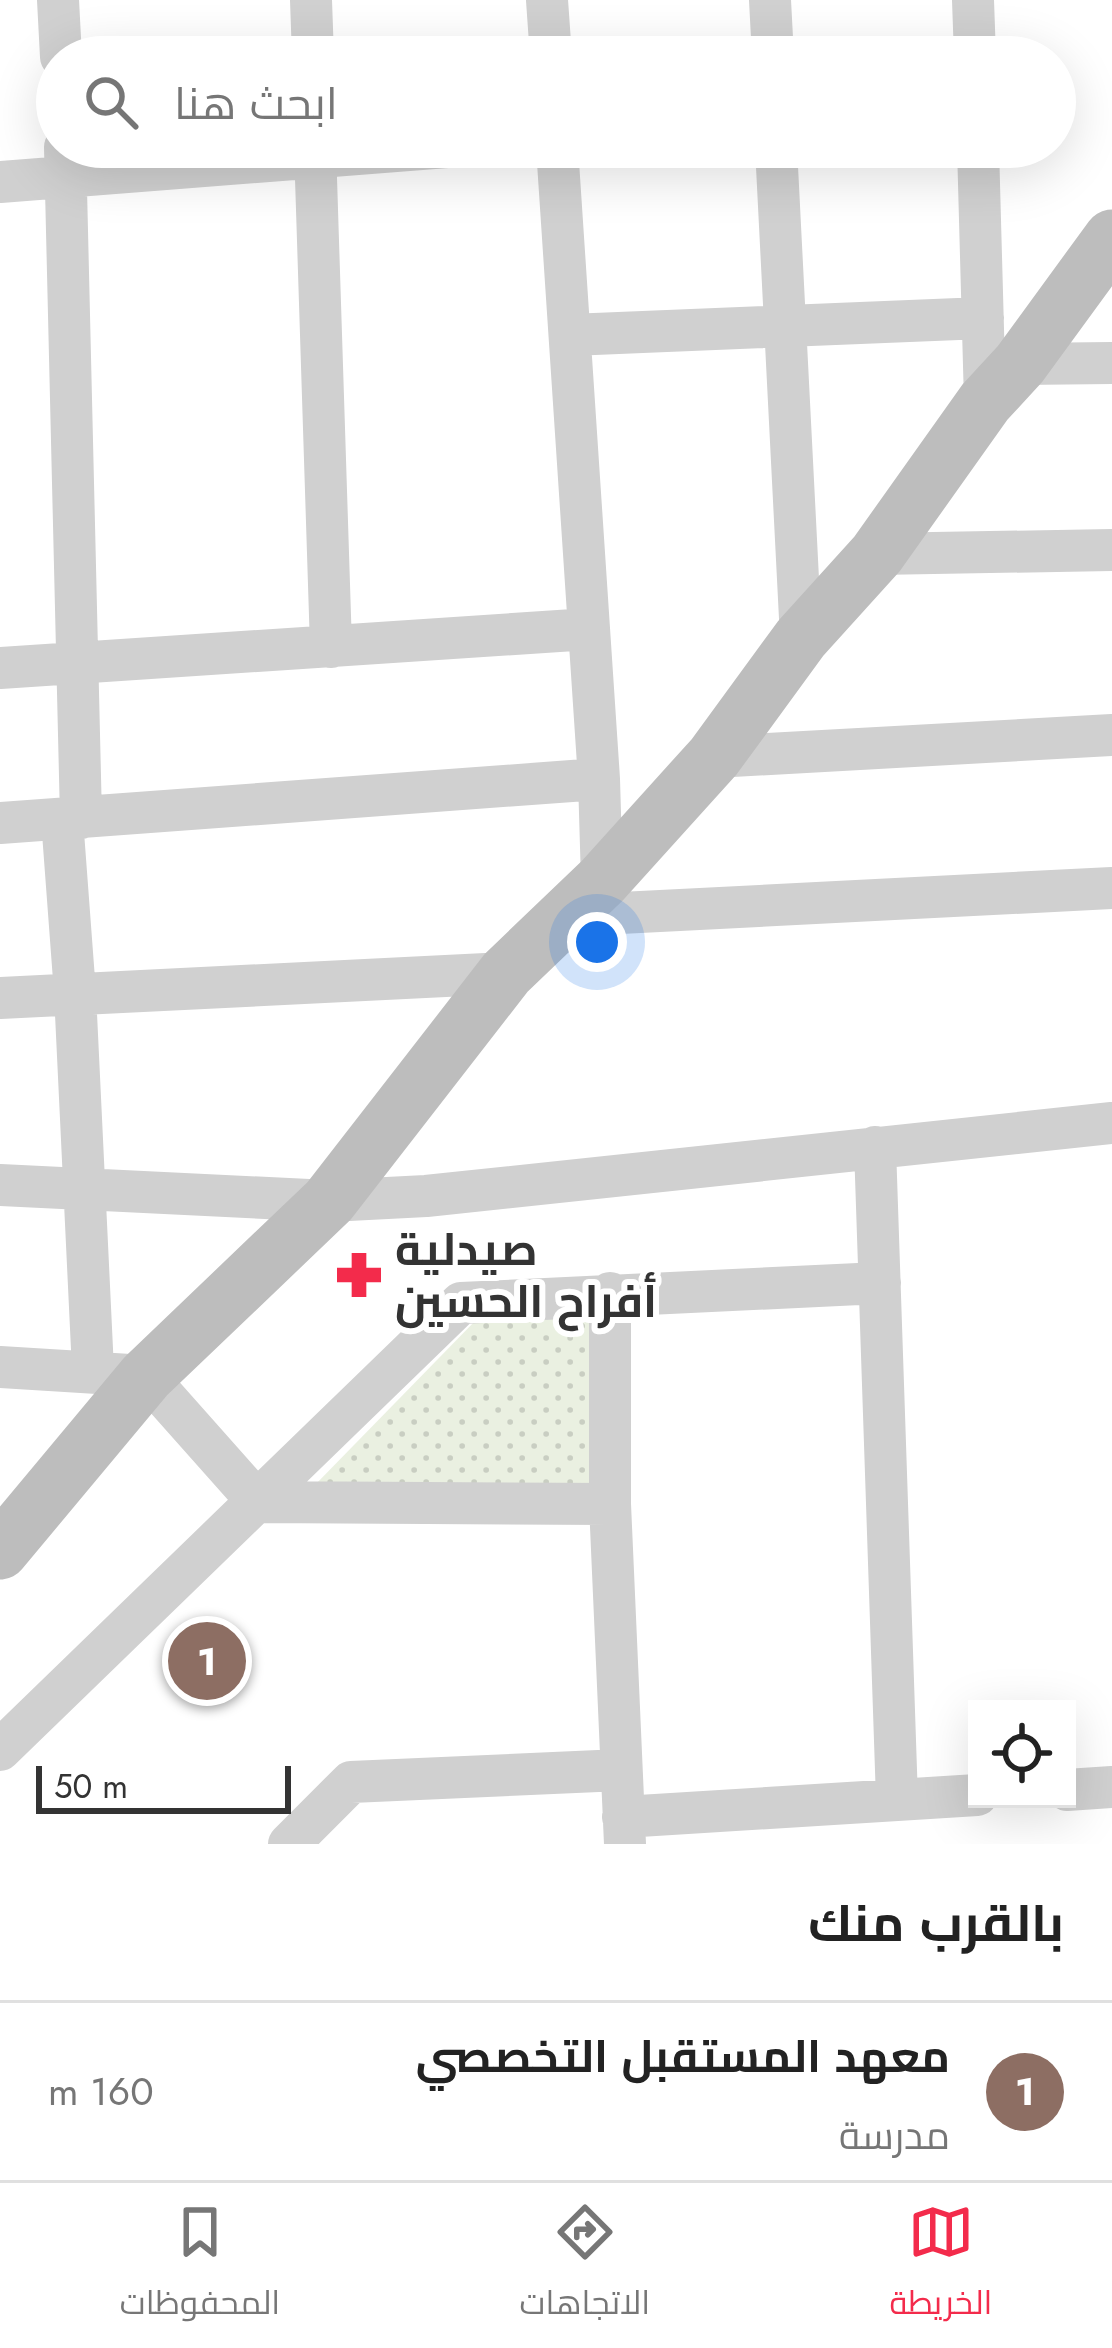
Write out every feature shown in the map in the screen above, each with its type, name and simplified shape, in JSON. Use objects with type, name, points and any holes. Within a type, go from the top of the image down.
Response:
[{"type":"street","points":[[58,0],[60,36]]},
{"type":"street","points":[[311,0],[312,36]]},
{"type":"street","points":[[547,0],[549,36]]},
{"type":"street","points":[[770,0],[771,36]]},
{"type":"street","points":[[973,0],[974,36]]},
{"type":"street","points":[[0,182],[46,168]]},
{"type":"street","points":[[66,168],[78,663],[72,819],[75,993],[84,1188],[119,1373],[258,1502],[610,1504]]},
{"type":"street","points":[[316,168],[331,646]]},
{"type":"street","points":[[557,168],[599,779],[582,898]]},
{"type":"street","points":[[777,168],[801,638]]},
{"type":"street","points":[[979,168],[983,318],[1002,383]]},
{"type":"street","points":[[3,1542],[119,1373],[329,1201],[506,973],[714,757],[801,638],[877,554],[1002,383],[1105,260]]},
{"type":"street","points":[[569,335],[983,318]]},
{"type":"street","points":[[1002,383],[1112,363]]},
{"type":"street","points":[[877,554],[1112,550]]},
{"type":"street","points":[[0,668],[589,628]]},
{"type":"street","points":[[714,757],[1112,735]]},
{"type":"street","points":[[0,823],[599,779]]},
{"type":"street","points":[[582,898],[1112,888]]},
{"type":"street","points":[[0,998],[506,973]]},
{"type":"street","points":[[0,1185],[329,1201],[426,1196],[1112,1123]]},
{"type":"street","points":[[875,1147],[897,1800]]},
{"type":"street","points":[[0,1750],[461,1303],[880,1283]]},
{"type":"street","points":[[610,1293],[610,1504],[624,1831],[968,1796]]},
{"type":"street","points":[[0,1367],[119,1373]]},
{"type":"street","points":[[289,1844],[351,1782],[621,1770]]},
{"type":"street","points":[[1076,1789],[1112,1787]]},
{"type":"green space","points":[[477,1319],[589,1319],[594,1486],[312,1488]]},
{"type":"place","name":"صيدلية أفراح الحسين","points":[[359,1275]]},
{"type":"place","name":"معهد المستقبل التخصصي","points":[[207,1661]]}]
